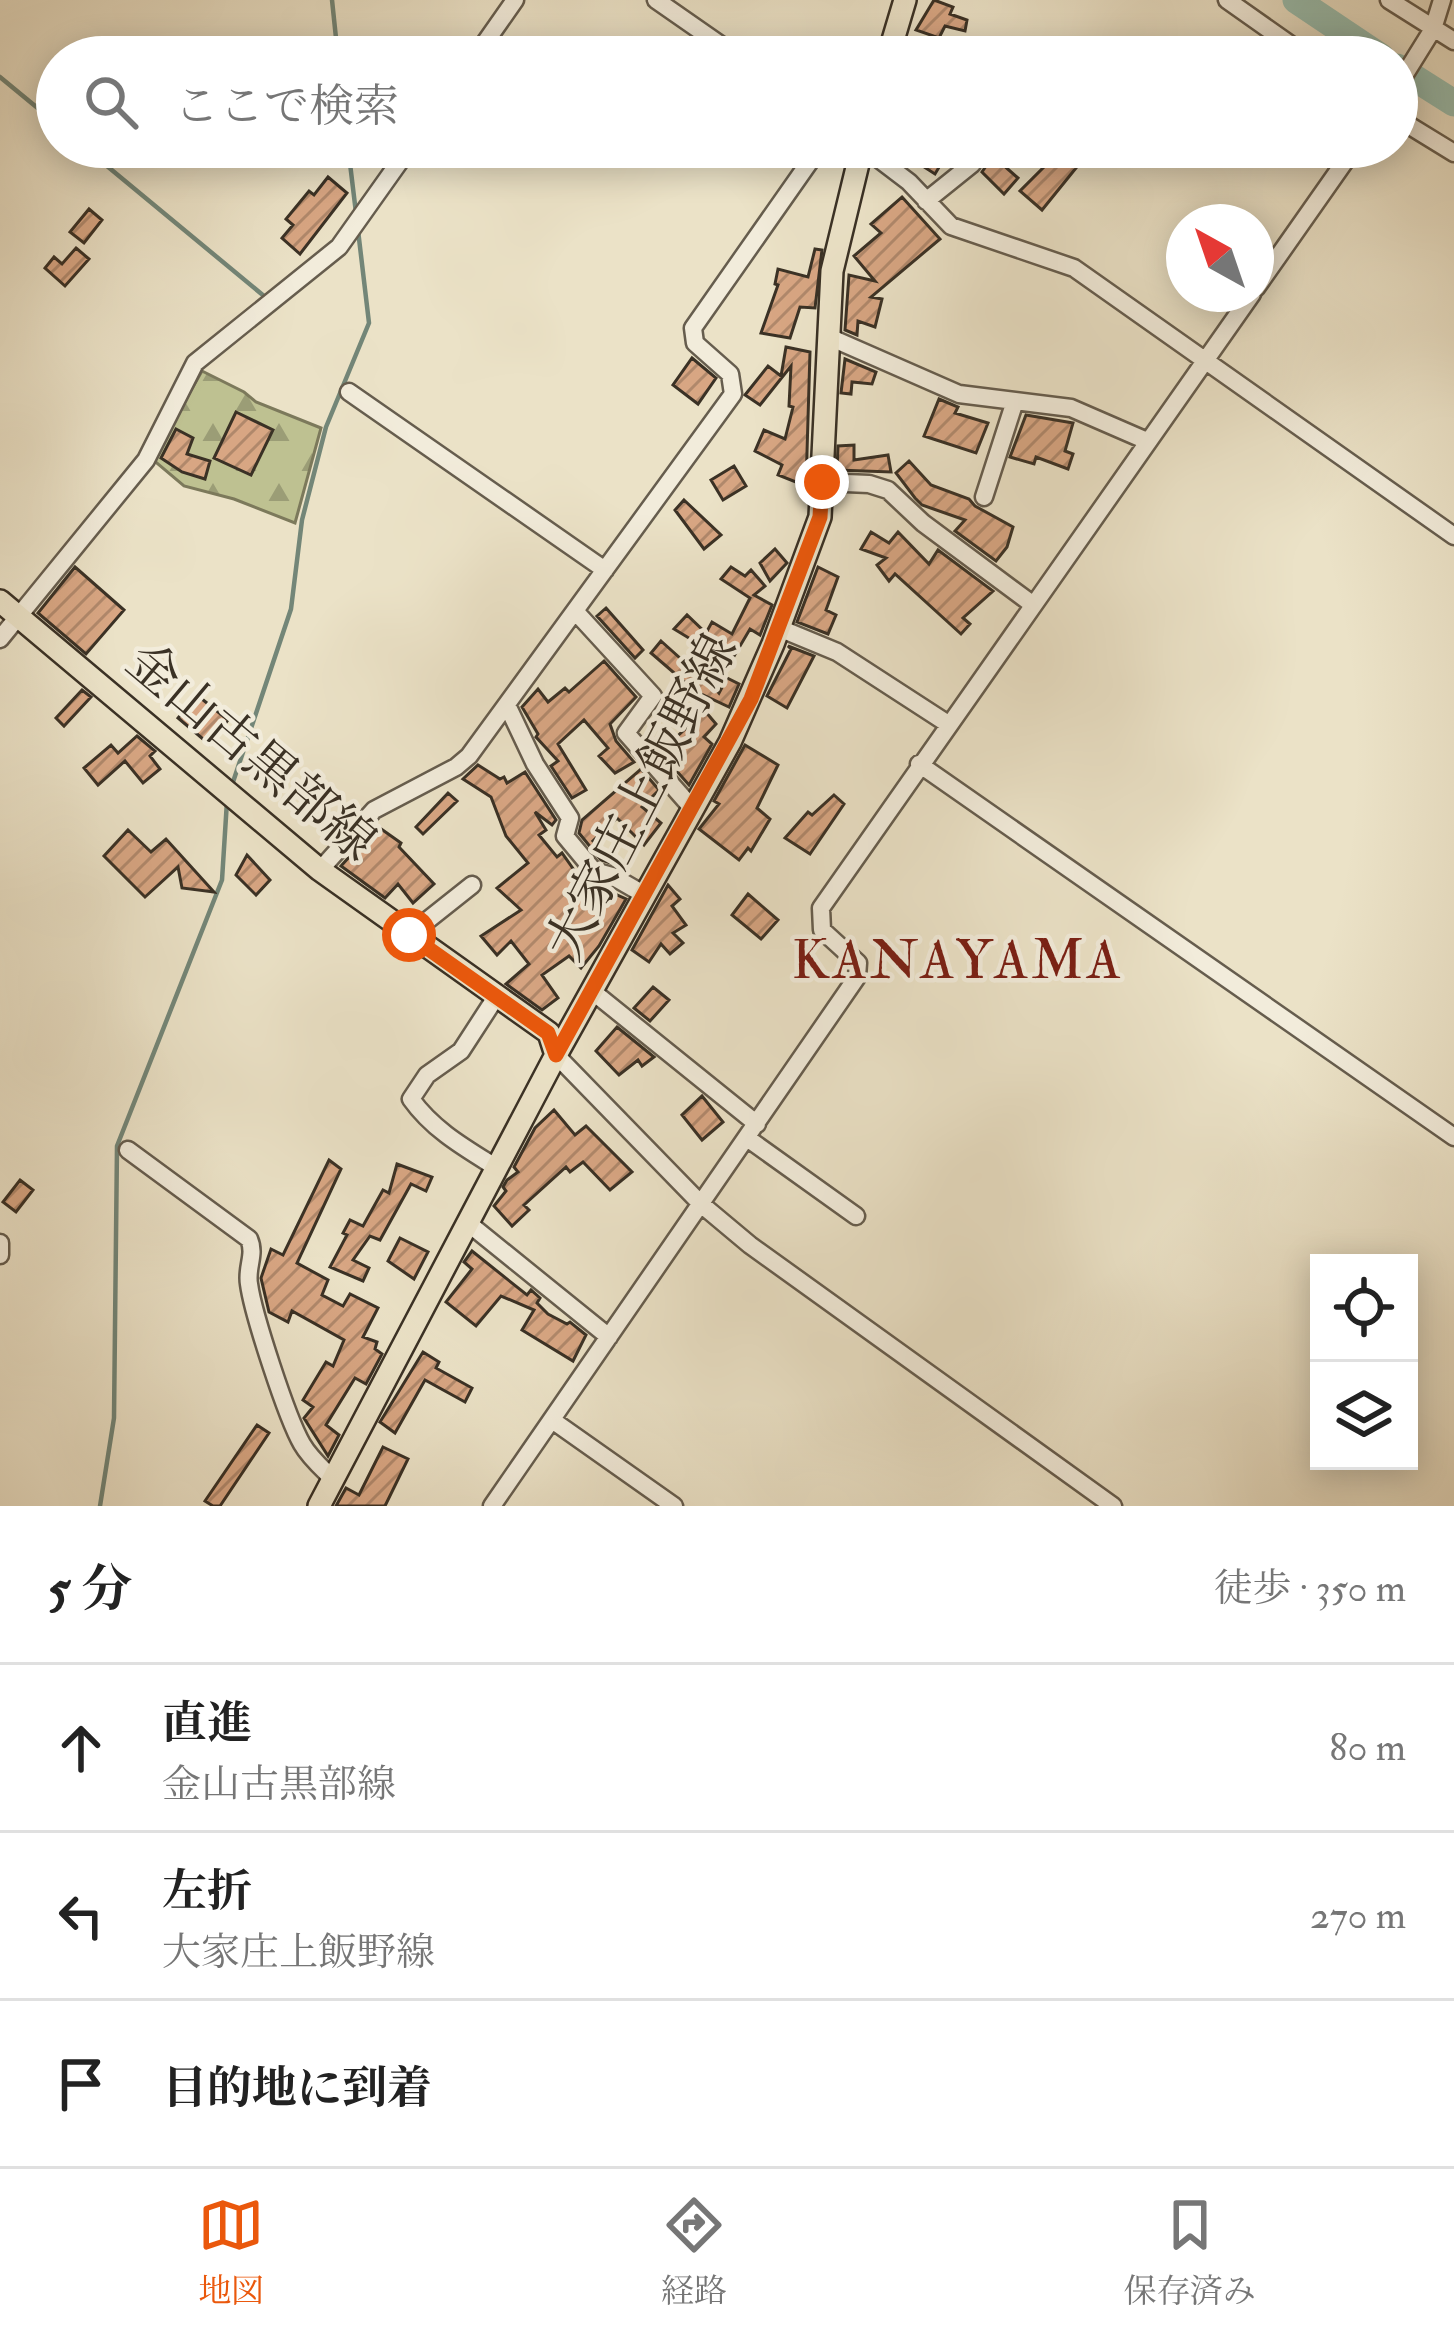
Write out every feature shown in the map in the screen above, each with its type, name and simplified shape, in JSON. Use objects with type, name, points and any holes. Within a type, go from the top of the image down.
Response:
[{"type":"main road","points":[[894,36],[905,0]]},
{"type":"main road","name":"大家庄上飯野線","points":[[319,1506],[556,1055],[737,728],[779,628],[820,517],[832,272],[857,168]]},
{"type":"main road","name":"金山古黒部線","points":[[0,601],[320,870],[548,1033],[556,1055]]},
{"type":"street","points":[[490,36],[515,0]]},
{"type":"street","points":[[656,0],[708,36]]},
{"type":"street","points":[[1227,0],[1278,36]]},
{"type":"street","points":[[1389,0],[1454,41]]},
{"type":"street","points":[[1418,53],[1433,29],[1442,0]]},
{"type":"street","points":[[1418,131],[1454,153]]},
{"type":"street","points":[[0,639],[146,460],[195,363],[339,247],[395,168]]},
{"type":"street","points":[[320,870],[374,810],[469,756],[733,394],[730,374],[694,344],[693,328],[805,168]]},
{"type":"street","points":[[890,168],[951,226],[1074,268],[1454,536]]},
{"type":"street","points":[[926,201],[967,168]]},
{"type":"street","points":[[1274,262],[1340,168]]},
{"type":"street","points":[[492,1506],[857,977],[858,962],[822,930],[821,908],[1239,312]]},
{"type":"street","points":[[830,338],[959,394],[1071,408],[1147,442]]},
{"type":"street","points":[[349,392],[604,570]]},
{"type":"street","points":[[984,496],[1015,401]]},
{"type":"street","points":[[822,482],[869,484],[888,490],[923,523],[1032,604]]},
{"type":"street","points":[[574,611],[653,695],[626,733],[693,809]]},
{"type":"street","points":[[779,628],[837,652],[948,724]]},
{"type":"street","points":[[506,705],[535,764],[570,818],[565,836],[594,871],[645,895]]},
{"type":"street","points":[[920,764],[1454,1137]]},
{"type":"street","points":[[409,935],[472,885]]},
{"type":"street","points":[[592,991],[856,1216]]},
{"type":"street","points":[[496,997],[461,1051],[427,1075],[411,1099],[442,1133],[497,1168]]},
{"type":"street","points":[[556,1055],[701,1204],[797,1282],[1113,1506]]},
{"type":"street","points":[[128,1150],[249,1239],[254,1251],[247,1277],[251,1298],[290,1413],[301,1443],[333,1479]]},
{"type":"street","points":[[468,1223],[609,1337]]},
{"type":"street","points":[[0,1244],[0,1255]]},
{"type":"street","points":[[552,1420],[674,1506]]},
{"type":"green space","points":[[202,371],[256,402],[321,428],[295,523],[184,486],[152,459]]},
{"type":"building","points":[[934,0],[953,7],[950,14],[967,20],[965,31],[945,26],[940,36],[916,30]]},
{"type":"building","points":[[1007,168],[1018,178],[1004,194],[982,172]]},
{"type":"building","points":[[1043,168],[1076,168],[1042,210],[1020,191]]},
{"type":"building","points":[[328,177],[347,193],[300,254],[282,238],[293,225],[286,219]]},
{"type":"building","points":[[902,197],[940,239],[871,297],[882,299],[875,327],[858,321],[857,335],[845,330],[849,275],[875,281],[854,256],[881,233],[871,224]]},
{"type":"building","points":[[89,209],[102,220],[84,243],[70,232]]},
{"type":"building","points":[[76,248],[89,259],[65,286],[45,268],[54,257],[62,264]]},
{"type":"building","points":[[815,249],[822,250],[815,308],[800,307],[790,338],[761,333],[778,285],[778,269],[808,277]]},
{"type":"building","points":[[786,347],[810,352],[806,486],[778,475],[782,465],[755,451],[764,430],[785,439],[793,407],[789,406],[791,366],[760,405],[745,395],[768,366],[781,376]]},
{"type":"building","points":[[692,358],[716,378],[698,404],[673,385]]},
{"type":"building","points":[[845,359],[876,372],[872,384],[852,382],[851,394],[841,393]]},
{"type":"building","points":[[939,399],[958,407],[955,413],[988,423],[976,453],[924,436]]},
{"type":"building","points":[[236,412],[273,430],[251,475],[214,458]]},
{"type":"building","points":[[1026,415],[1073,423],[1065,451],[1073,454],[1068,469],[1036,457],[1034,464],[1010,457]]},
{"type":"building","points":[[176,429],[193,438],[187,454],[210,461],[205,479],[161,458]]},
{"type":"building","points":[[854,445],[854,460],[888,455],[891,472],[837,470],[838,446]]},
{"type":"building","points":[[909,461],[931,485],[969,499],[1013,527],[996,561],[955,531],[965,520],[915,498],[896,473]]},
{"type":"building","points":[[734,466],[746,486],[723,500],[711,480]]},
{"type":"building","points":[[684,500],[721,535],[704,549],[675,510]]},
{"type":"building","points":[[871,532],[889,543],[898,532],[929,564],[938,550],[993,591],[963,618],[970,624],[961,634],[895,574],[889,581],[877,565],[886,558],[861,549]]},
{"type":"building","points":[[775,549],[787,563],[770,581],[760,563]]},
{"type":"building","points":[[75,567],[124,610],[86,654],[38,613]]},
{"type":"building","points":[[731,567],[745,576],[751,570],[765,586],[754,595],[772,605],[760,635],[750,629],[730,663],[674,629],[687,615],[706,633],[712,622],[732,634],[750,598],[721,579]]},
{"type":"building","points":[[818,567],[838,577],[826,610],[836,615],[828,634],[797,622]]},
{"type":"building","points":[[606,608],[643,650],[635,658],[597,616]]},
{"type":"building","points":[[661,641],[719,693],[727,678],[739,684],[729,707],[695,691],[651,653]]},
{"type":"building","points":[[788,646],[814,656],[787,708],[767,696],[791,649]]},
{"type":"building","points":[[604,661],[636,697],[610,724],[616,741],[634,762],[615,773],[599,756],[608,748],[584,720],[558,744],[586,790],[572,798],[551,766],[558,761],[536,737],[522,707],[538,689],[548,702],[565,688],[569,692]]},
{"type":"building","points":[[82,690],[91,697],[64,726],[56,718]]},
{"type":"building","points":[[197,695],[228,720],[209,744],[178,718]]},
{"type":"building","points":[[705,711],[716,724],[704,737],[712,744],[689,785],[660,752]]},
{"type":"building","points":[[137,736],[155,751],[150,756],[160,769],[143,783],[125,761],[98,785],[84,768],[111,745],[118,753]]},
{"type":"building","points":[[745,745],[778,765],[757,808],[770,819],[751,851],[748,848],[739,860],[699,829],[719,804],[714,801]]},
{"type":"building","points":[[478,765],[507,783],[525,772],[556,820],[552,825],[535,812],[546,830],[539,835],[557,857],[562,853],[586,887],[588,882],[626,899],[581,968],[569,956],[542,975],[558,998],[542,1010],[506,984],[529,964],[511,941],[497,955],[481,936],[521,910],[497,888],[528,863],[506,836],[491,797],[463,779]]},
{"type":"building","points":[[641,769],[659,790],[642,807],[661,823],[644,845],[617,818],[593,841],[622,864],[601,860],[579,833],[582,820]]},
{"type":"building","points":[[448,793],[457,801],[423,834],[416,827]]},
{"type":"building","points":[[834,795],[844,804],[810,854],[785,838],[808,812],[812,815]]},
{"type":"building","points":[[377,826],[401,843],[399,847],[434,884],[413,903],[398,884],[385,898],[341,866]]},
{"type":"building","points":[[128,830],[151,852],[166,839],[214,892],[182,888],[178,867],[145,897],[104,856]]},
{"type":"building","points":[[247,855],[270,880],[256,895],[236,875]]},
{"type":"building","points":[[668,885],[680,899],[672,906],[686,925],[673,933],[683,943],[670,954],[661,944],[649,962],[632,950]]},
{"type":"building","points":[[748,894],[778,920],[761,939],[732,915]]},
{"type":"building","points":[[653,987],[669,1000],[650,1021],[634,1008]]},
{"type":"building","points":[[617,1027],[654,1057],[642,1066],[638,1060],[619,1075],[596,1051]]},
{"type":"building","points":[[702,1096],[723,1122],[702,1140],[682,1115]]},
{"type":"building","points":[[554,1110],[575,1135],[586,1126],[632,1172],[610,1190],[583,1162],[570,1172],[566,1167],[524,1205],[529,1210],[512,1226],[494,1206],[506,1191],[507,1180],[518,1172],[514,1167],[535,1128]]},
{"type":"building","points":[[329,1160],[341,1169],[297,1263],[328,1280],[322,1295],[343,1306],[350,1294],[378,1308],[363,1337],[377,1342],[375,1349],[382,1354],[366,1384],[355,1378],[326,1425],[339,1435],[328,1456],[304,1418],[313,1407],[303,1400],[326,1362],[333,1366],[344,1340],[292,1311],[288,1322],[269,1312],[261,1278],[271,1249],[283,1255]]},
{"type":"building","points":[[397,1164],[432,1177],[426,1191],[411,1184],[380,1240],[370,1236],[353,1260],[369,1268],[363,1281],[330,1267],[350,1220],[363,1226],[383,1190],[389,1193]]},
{"type":"building","points":[[20,1180],[33,1190],[16,1212],[3,1202]]},
{"type":"building","points":[[400,1238],[428,1252],[414,1279],[388,1261]]},
{"type":"building","points":[[472,1251],[527,1295],[531,1290],[548,1314],[570,1322],[586,1335],[573,1361],[522,1330],[534,1310],[501,1296],[476,1326],[446,1302],[472,1269],[464,1262]]},
{"type":"building","points":[[423,1352],[439,1362],[436,1368],[472,1388],[465,1402],[425,1380],[395,1433],[380,1422]]},
{"type":"building","points":[[257,1425],[269,1433],[220,1506],[213,1506],[205,1501]]},
{"type":"building","points":[[383,1447],[408,1459],[385,1506],[336,1506],[346,1488],[359,1495]]},
{"type":"waterway","points":[[332,0],[336,36]]},
{"type":"waterway","points":[[1296,0],[1350,36]]},
{"type":"waterway","points":[[0,77],[36,107]]},
{"type":"waterway","points":[[1418,80],[1454,103]]},
{"type":"waterway","points":[[109,168],[264,296]]},
{"type":"waterway","points":[[351,168],[356,213]]},
{"type":"waterway","points":[[232,785],[291,609],[302,520],[326,427],[369,323],[358,230]]},
{"type":"waterway","points":[[100,1506],[114,1418],[117,1146],[222,880],[227,801]]},
{"type":"district","name":"KANAYAMA","points":[[958,961]]},
{"type":"route","points":[[409,935],[548,1033],[556,1055],[751,699],[820,517],[822,482]]}]
